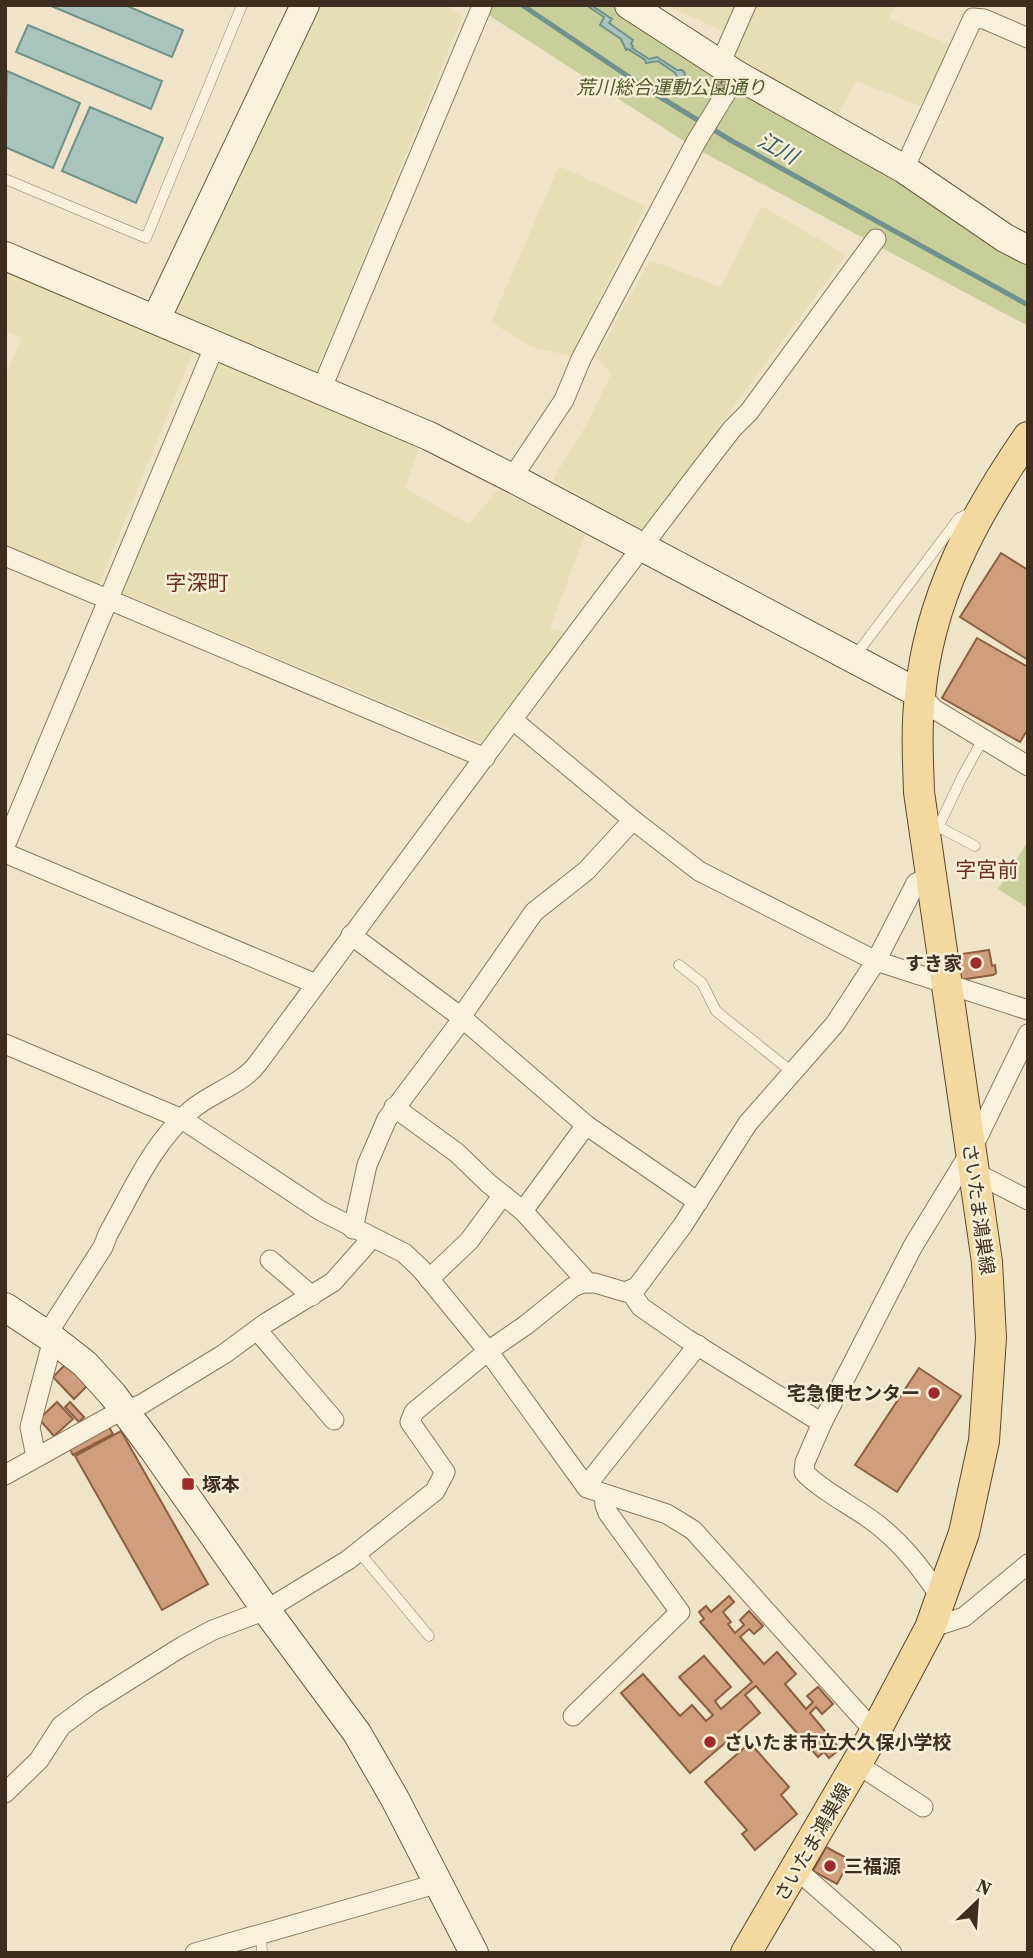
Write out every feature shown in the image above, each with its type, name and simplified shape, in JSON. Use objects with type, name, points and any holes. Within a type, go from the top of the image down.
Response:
[{"type":"main road","name":"さいたま鴻巣線","points":[[746,1953],[857,1764],[930,1628],[959,1550],[975,1488],[985,1430],[990,1363],[988,1262],[930,877],[932,832],[919,781],[920,694],[938,606],[952,566],[982,509],[1028,438]]},
{"type":"street","points":[[156,319],[305,5]]},
{"type":"street","points":[[321,390],[482,5]]},
{"type":"street","points":[[629,5],[728,69],[904,169],[1005,238],[1028,250]]},
{"type":"street","points":[[512,478],[564,400],[581,359],[713,114],[746,5]]},
{"type":"street","points":[[904,169],[973,18],[1026,32]]},
{"type":"street","points":[[36,1457],[30,1427],[50,1336],[103,1247],[148,1160],[191,1110],[255,1068],[351,934],[642,546],[749,412],[876,239]]},
{"type":"street","points":[[5,256],[429,436],[920,694],[934,709],[983,739],[1025,757]]},
{"type":"street","points":[[5,846],[215,345]]},
{"type":"street","points":[[5,555],[485,758]]},
{"type":"street","points":[[513,720],[633,820],[699,870],[876,961],[1028,1010]]},
{"type":"street","points":[[353,1229],[369,1159],[394,1107],[462,1018],[534,912],[586,871],[633,820]]},
{"type":"street","points":[[5,852],[316,984]]},
{"type":"street","points":[[5,1793],[39,1760],[61,1726],[92,1703],[183,1646],[213,1630],[266,1610],[359,1552],[435,1491],[445,1472],[410,1422],[414,1412],[488,1351],[578,1284],[588,1283],[620,1292],[629,1291],[639,1285],[698,1202],[748,1123],[828,1032],[876,961],[916,883],[930,877]]},
{"type":"street","points":[[351,934],[462,1018],[586,1125],[698,1202]]},
{"type":"street","points":[[942,1599],[920,1566],[897,1541],[804,1472],[805,1462],[822,1423],[914,1246],[973,1161],[1028,1034]]},
{"type":"street","points":[[5,1044],[182,1119],[309,1204],[404,1253],[429,1279],[595,1490],[608,1513],[680,1612],[573,1716]]},
{"type":"street","points":[[394,1107],[457,1153],[523,1211],[588,1283]]},
{"type":"street","points":[[523,1211],[586,1125]]},
{"type":"street","points":[[973,1161],[1028,1200]]},
{"type":"street","points":[[429,1279],[468,1241],[503,1195]]},
{"type":"street","points":[[5,1475],[110,1416],[142,1404],[212,1361],[336,1279],[372,1238]]},
{"type":"street","points":[[270,1260],[312,1296]]},
{"type":"street","points":[[629,1291],[641,1307],[822,1423]]},
{"type":"street","points":[[5,1307],[50,1336],[94,1372],[125,1410],[357,1734],[439,1883],[474,1953]]},
{"type":"street","points":[[257,1330],[334,1420]]},
{"type":"street","points":[[595,1490],[698,1345]]},
{"type":"street","points":[[595,1490],[667,1514],[693,1530],[875,1732]]},
{"type":"street","points":[[930,1628],[964,1617],[1028,1564]]},
{"type":"street","points":[[857,1764],[923,1807]]},
{"type":"street","points":[[796,1869],[892,1953]]},
{"type":"street","points":[[195,1953],[262,1943],[439,1883]]},
{"type":"lane","points":[[5,179],[146,238],[242,5]]},
{"type":"lane","points":[[853,659],[959,518],[982,509]]},
{"type":"lane","points":[[975,846],[932,832],[983,739]]},
{"type":"lane","points":[[679,965],[702,983],[716,1011],[792,1072]]},
{"type":"lane","points":[[359,1552],[429,1636]]},
{"type":"shaded area","points":[[318,5],[446,5],[463,16],[316,372],[173,311]]},
{"type":"shaded area","points":[[673,5],[737,5],[725,32],[672,8]]},
{"type":"shaded area","points":[[755,5],[895,5],[889,19],[953,46],[926,108],[856,81],[837,117],[731,59]]},
{"type":"shaded area","points":[[559,166],[646,206],[571,356],[531,347],[491,322]]},
{"type":"shaded area","points":[[762,206],[846,255],[641,532],[553,479],[588,422],[611,374],[596,357],[650,260],[721,287]]},
{"type":"shaded area","points":[[5,272],[193,352],[98,587],[5,548],[5,378],[21,338],[5,331]]},
{"type":"shaded area","points":[[219,363],[419,447],[405,488],[468,524],[499,489],[585,535],[550,628],[565,632],[482,743],[122,593]]},
{"type":"green space","name":"荒川総合運動公園通り","points":[[473,5],[616,5],[1028,259],[1028,326],[693,147]]},
{"type":"green space","points":[[1028,841],[1028,908],[998,889]]},
{"type":"water","points":[[49,5],[125,5],[183,30],[172,57]]},
{"type":"water","points":[[586,5],[591,5],[612,19],[609,23],[633,40],[632,48],[649,59],[657,57],[677,70],[682,70],[684,77],[678,78],[658,61],[646,63],[626,50],[621,39],[600,25],[604,17]]},
{"type":"water","points":[[28,25],[162,81],[151,109],[16,52]]},
{"type":"water","points":[[7,71],[80,103],[53,168],[5,147]]},
{"type":"water","points":[[90,107],[163,138],[136,203],[62,171]]},
{"type":"building","points":[[1001,553],[1028,570],[1028,660],[960,617]]},
{"type":"building","points":[[977,638],[1028,667],[1028,729],[1020,742],[942,698]]},
{"type":"building","points":[[989,950],[996,973],[959,980],[955,955]]},
{"type":"building","points":[[67,1363],[89,1384],[74,1399],[53,1377]]},
{"type":"building","points":[[919,1368],[961,1396],[897,1492],[855,1465]]},
{"type":"building","points":[[57,1402],[73,1419],[54,1436],[39,1419]]},
{"type":"building","points":[[70,1402],[84,1417],[79,1422],[65,1407]]},
{"type":"building","points":[[108,1425],[113,1434],[73,1455],[68,1446]]},
{"type":"building","points":[[121,1431],[208,1584],[162,1610],[75,1456]]},
{"type":"building","points":[[729,1596],[734,1602],[723,1612],[731,1622],[728,1624],[735,1633],[744,1625],[740,1620],[749,1611],[763,1626],[754,1634],[749,1629],[740,1637],[764,1664],[777,1652],[796,1674],[785,1684],[806,1709],[813,1702],[807,1696],[818,1687],[833,1704],[822,1714],[816,1707],[810,1713],[840,1749],[829,1758],[824,1752],[818,1757],[756,1686],[745,1695],[760,1713],[690,1773],[621,1693],[643,1674],[680,1716],[692,1705],[706,1721],[713,1715],[679,1677],[704,1656],[731,1687],[715,1701],[721,1709],[752,1682],[700,1622],[704,1619],[699,1612],[706,1606],[711,1612]]},
{"type":"building","points":[[750,1743],[789,1787],[781,1795],[797,1814],[755,1850],[742,1834],[747,1830],[705,1782]]},
{"type":"building","points":[[826,1847],[850,1860],[837,1884],[813,1871]]},
{"type":"waterway","name":"江川","points":[[522,5],[647,89],[732,141],[1028,305]]},
{"type":"place","name":"すき家","points":[[976,963]]},
{"type":"place","name":"宅急便センター","points":[[934,1393]]},
{"type":"place","name":"塚本","points":[[188,1484]]},
{"type":"place","name":"さいたま市立大久保小学校","points":[[710,1742]]},
{"type":"place","name":"三福源","points":[[830,1866]]},
{"type":"district","name":"字深町","points":[[197,582]]},
{"type":"district","name":"字宮前","points":[[987,869]]}]
